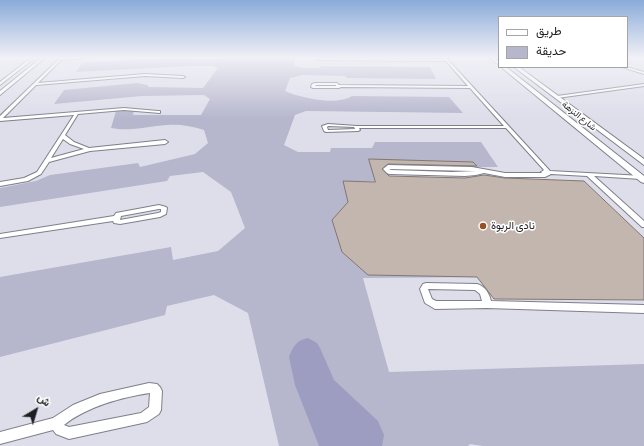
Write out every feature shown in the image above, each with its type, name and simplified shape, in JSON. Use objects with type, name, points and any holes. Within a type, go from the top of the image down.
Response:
[{"type":"main road","name":"شارع النزهة","points":[[515,78],[560,111],[642,178]]},
{"type":"main road","name":"شارع النزهة","points":[[531,78],[644,163]]},
{"type":"main road","points":[[524,84],[537,83]]},
{"type":"street","points":[[0,94],[19,78]]},
{"type":"street","points":[[0,119],[41,78]]},
{"type":"street","points":[[35,84],[117,78]]},
{"type":"street","points":[[463,78],[549,173]]},
{"type":"street","points":[[339,86],[338,88],[316,88],[313,87],[313,85],[335,84],[339,86],[471,87]]},
{"type":"street","points":[[557,97],[644,85]]},
{"type":"street","points":[[0,119],[124,109],[158,112]]},
{"type":"street","points":[[0,184],[26,180],[39,173],[77,113]]},
{"type":"street","points":[[358,127],[358,130],[356,131],[324,130],[324,126],[352,125],[358,127],[507,126]]},
{"type":"street","points":[[63,136],[72,143],[90,149]]},
{"type":"street","points":[[47,161],[90,149],[166,142]]},
{"type":"street","points":[[428,171],[389,172],[386,169],[388,167],[474,174],[482,172],[499,172],[505,175],[545,175],[549,173],[603,174],[642,178]]},
{"type":"street","points":[[603,174],[607,172],[634,172]]},
{"type":"street","points":[[588,174],[644,225]]},
{"type":"street","points":[[0,236],[116,218],[116,215],[121,213],[159,207],[164,208],[164,213],[160,215],[120,222],[116,221],[116,218]]},
{"type":"street","points":[[487,304],[488,302],[482,290],[477,287],[426,286],[424,289],[428,301],[435,305],[487,304],[644,309]]},
{"type":"street","points":[[0,438],[56,423],[66,414],[89,403],[149,388],[153,388],[156,391],[155,410],[144,418],[70,433],[60,430],[56,423]]},
{"type":"green space","points":[[211,78],[291,78],[285,91],[318,100],[337,100],[352,96],[449,97],[463,113],[306,111],[295,115],[284,145],[298,152],[330,152],[331,148],[372,148],[375,142],[481,142],[498,167],[471,167],[461,163],[390,163],[383,168],[385,181],[351,182],[487,277],[363,278],[389,372],[644,364],[644,446],[483,446],[470,444],[468,446],[279,446],[248,313],[214,295],[167,306],[165,315],[0,357],[0,277],[171,247],[173,260],[218,251],[245,228],[231,192],[203,172],[170,176],[167,181],[0,207],[0,188],[36,181],[50,175],[138,163],[140,167],[195,154],[208,143],[204,130],[195,127],[167,125],[125,129],[111,128],[116,111],[134,111],[133,115],[201,115],[210,99],[204,95],[142,96],[54,104],[64,90],[137,83],[147,85],[149,87],[203,88]]},
{"type":"green space","points":[[347,78],[435,78],[436,79]]},
{"type":"shaded area","points":[[308,338],[317,343],[334,380],[378,421],[384,435],[382,446],[319,446],[295,385],[289,357],[296,344],[301,340]]},
{"type":"building","name":"نادى الربوة","points":[[369,159],[473,162],[477,166],[388,164],[382,169],[389,176],[465,178],[484,175],[505,178],[584,181],[644,238],[644,300],[494,299],[477,277],[368,275],[342,252],[332,220],[348,202],[343,181],[375,182]]},
{"type":"place","name":"نادى الربوة","points":[[483,226]]}]
